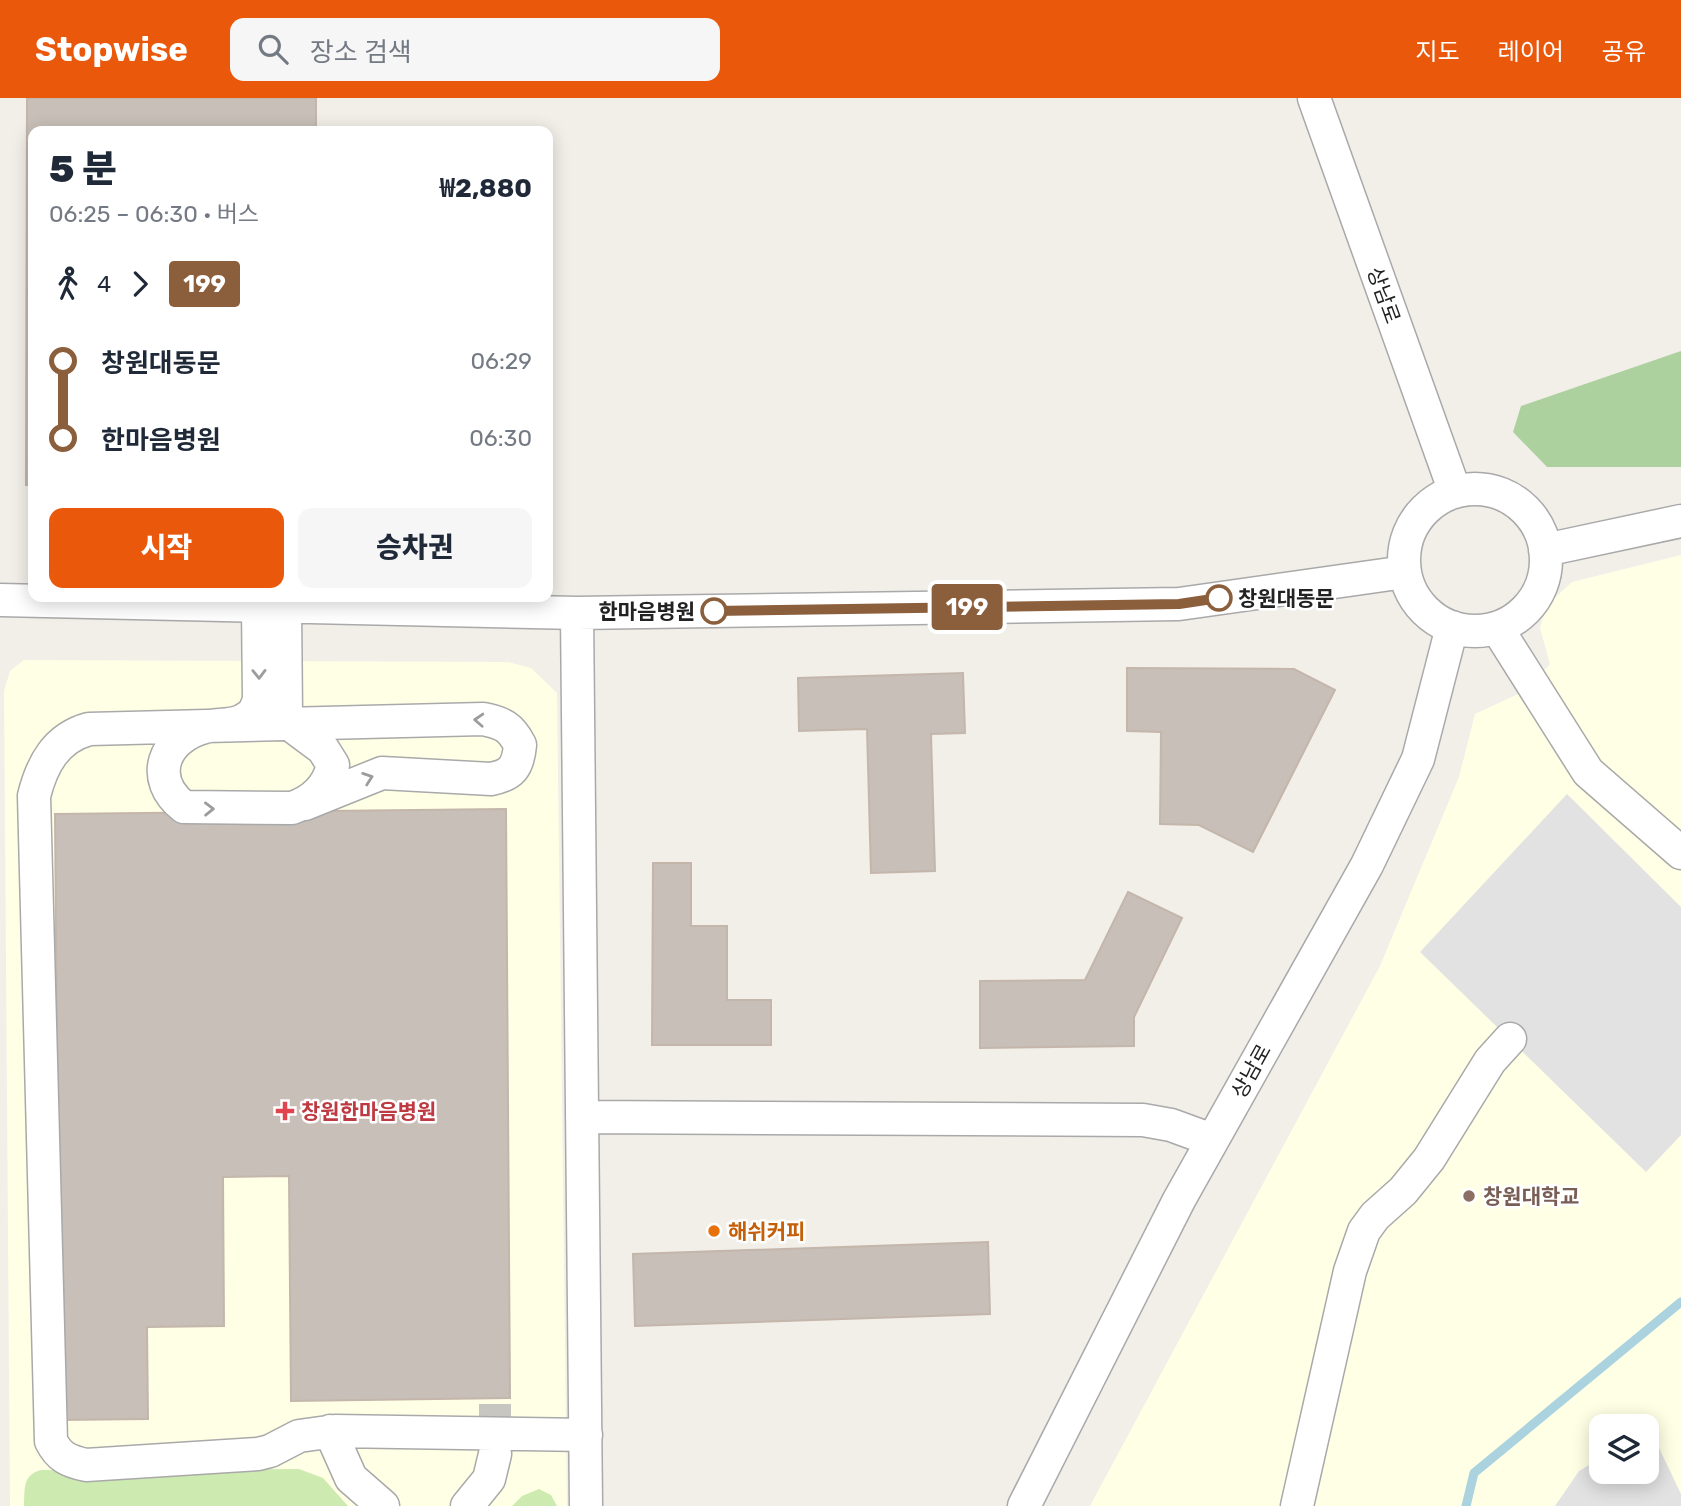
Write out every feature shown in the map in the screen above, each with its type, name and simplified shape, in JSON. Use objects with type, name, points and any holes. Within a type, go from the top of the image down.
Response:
[{"type":"street","name":"상남로","points":[[1314,98],[1455,492]]},
{"type":"street","points":[[1467,488],[1492,490],[1514,500],[1532,517],[1543,536],[1545,550],[1543,581],[1533,601],[1517,618],[1497,628],[1474,631],[1452,627],[1432,617],[1416,601],[1405,572],[1404,554],[1410,530],[1424,510],[1443,495],[1467,488]]},
{"type":"street","points":[[1545,550],[1681,521]]},
{"type":"street","points":[[78,602],[577,613],[1179,604],[1405,572]]},
{"type":"street","points":[[0,600],[28,601]]},
{"type":"street","points":[[272,607],[288,723],[323,749],[333,765],[330,778],[305,803]]},
{"type":"street","points":[[272,607],[259,700],[254,713],[240,722],[208,726],[188,735],[169,750],[163,765],[164,784],[170,796],[184,807],[292,808],[382,773],[491,779],[506,776],[515,769],[520,745],[513,731],[502,723],[483,719],[288,723],[208,726],[89,729],[70,734],[52,751],[39,774],[34,796],[51,1441],[57,1453],[68,1461],[86,1465],[258,1454],[299,1436],[330,1431],[586,1435]]},
{"type":"street","points":[[577,613],[586,1506]]},
{"type":"street","name":"상남로","points":[[1024,1506],[1212,1140],[1367,864],[1418,759],[1452,627]]},
{"type":"street","points":[[1497,628],[1588,772],[1681,853]]},
{"type":"street","points":[[1297,1506],[1350,1271],[1364,1231],[1375,1216],[1403,1191],[1429,1159],[1490,1061],[1510,1039]]},
{"type":"street","points":[[582,1117],[1143,1120],[1171,1125],[1212,1140]]},
{"type":"street","points":[[330,1431],[351,1478],[383,1506]]},
{"type":"street","points":[[467,1506],[489,1479],[495,1454]]},
{"type":"shaded area","name":"창원대학교","points":[[1681,555],[1681,1506],[1090,1506],[1380,966],[1459,777],[1475,714],[1516,695],[1533,683],[1550,664],[1540,628],[1546,606],[1572,582]]},
{"type":"shaded area","name":"창원한마음병원","points":[[24,660],[508,662],[531,668],[557,693],[567,1506],[10,1506],[4,691],[10,671]]},
{"type":"shaded area","points":[[1567,794],[1681,907],[1681,1135],[1646,1172],[1420,952]]},
{"type":"shaded area","points":[[1659,1448],[1681,1494],[1681,1506],[1555,1506],[1579,1471],[1589,1465],[1589,1484],[1659,1484]]},
{"type":"green space","points":[[1681,351],[1681,467],[1547,467],[1513,432],[1521,406]]},
{"type":"green space","points":[[299,1469],[323,1478],[348,1506],[24,1506],[28,1479],[30,1475],[41,1470]]},
{"type":"green space","points":[[539,1489],[551,1495],[557,1506],[512,1506],[522,1496]]},
{"type":"building","points":[[27,98],[316,98],[316,126],[28,126],[26,485]]},
{"type":"building","points":[[1127,668],[1294,669],[1335,690],[1253,852],[1199,825],[1160,824],[1161,732],[1127,731]]},
{"type":"building","points":[[963,673],[965,733],[931,734],[935,871],[871,873],[867,729],[799,731],[798,678]]},
{"type":"building","name":"창원한마음병원","points":[[506,809],[510,1398],[291,1401],[289,1176],[223,1177],[224,1326],[147,1327],[148,1419],[60,1420],[55,814]]},
{"type":"building","points":[[653,863],[691,863],[691,926],[727,926],[727,1000],[771,1000],[771,1045],[652,1045]]},
{"type":"building","points":[[1128,892],[1182,918],[1134,1017],[1134,1046],[980,1048],[980,981],[1085,980]]},
{"type":"building","points":[[988,1242],[990,1314],[635,1326],[633,1254]]},
{"type":"waterway","points":[[1466,1506],[1474,1473],[1681,1302]]},
{"type":"tunnel","points":[[495,1404],[495,1454]]},
{"type":"bus line","name":"199","points":[[714,611],[1179,604],[1219,598]]},
{"type":"place","name":"창원대동문","points":[[1219,598]]},
{"type":"place","name":"한마음병원","points":[[714,611]]},
{"type":"place","name":"창원한마음병원","points":[[285,1111]]},
{"type":"place","name":"창원대학교","points":[[1469,1196]]},
{"type":"place","name":"해쉬커피","points":[[714,1231]]}]
